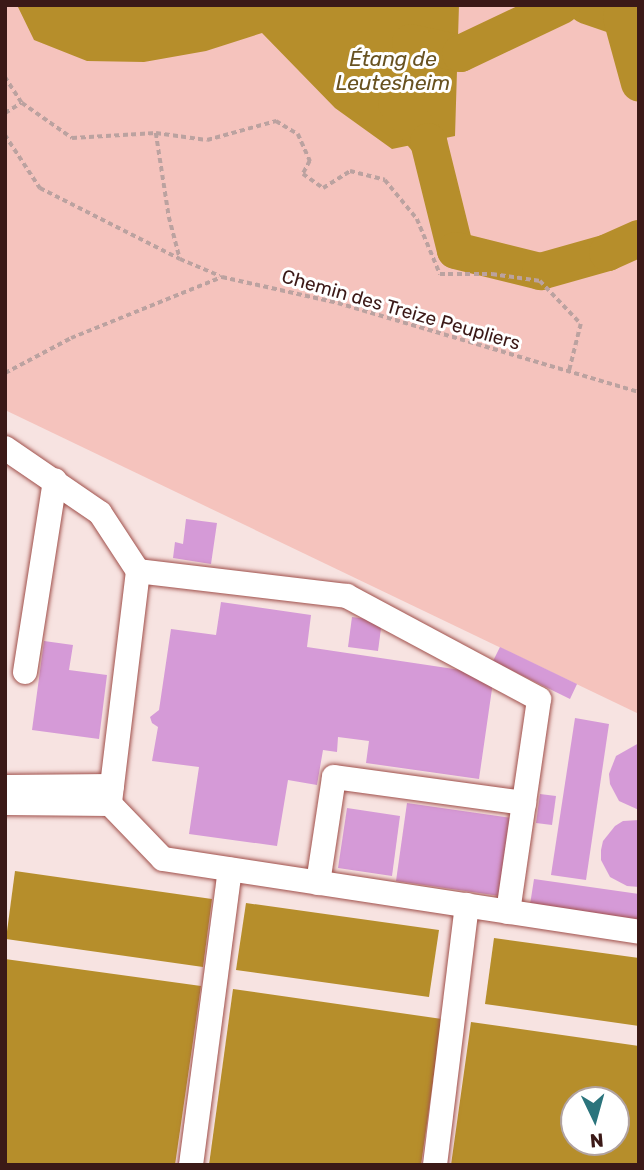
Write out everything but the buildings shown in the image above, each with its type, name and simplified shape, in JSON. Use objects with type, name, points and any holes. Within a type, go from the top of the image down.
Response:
[{"type":"lane","points":[[5,448],[100,513],[138,571],[111,795],[163,859],[639,932]]},
{"type":"lane","points":[[24,672],[55,480]]},
{"type":"lane","points":[[138,571],[347,596],[539,699],[508,912]]},
{"type":"lane","points":[[318,883],[334,777],[524,803]]},
{"type":"lane","points":[[5,787],[111,795]]},
{"type":"lane","points":[[5,803],[111,795]]},
{"type":"lane","points":[[191,1165],[230,870]]},
{"type":"lane","points":[[435,1165],[467,905]]},
{"type":"path","points":[[5,77],[22,103],[72,138],[156,133],[207,140],[276,121],[298,134],[310,161],[303,174],[323,188],[351,170],[385,180],[417,219],[440,274],[492,274],[540,281],[581,324],[569,372]]},
{"type":"path","points":[[5,113],[22,103]]},
{"type":"path","points":[[156,133],[169,217],[180,260]]},
{"type":"path","name":"Chemin des Treize Peupliers","points":[[5,135],[40,188],[180,260],[222,277],[338,303],[639,392]]},
{"type":"path","points":[[5,373],[71,338],[222,277]]},
{"type":"shaded area","points":[[5,5],[639,5],[639,714],[5,410]]},
{"type":"water","name":"Étang de Leutesheim","points":[[17,5],[459,5],[455,136],[392,149],[335,108],[262,33],[206,51],[144,62],[87,61],[34,40]]},
{"type":"water","points":[[15,871],[212,899],[203,967],[6,939]]},
{"type":"water","points":[[246,903],[439,930],[429,997],[236,970]]},
{"type":"water","points":[[494,938],[639,958],[639,1026],[485,1004]]},
{"type":"water","points":[[5,959],[201,986],[175,1165],[5,1165]]},
{"type":"water","points":[[233,989],[442,1019],[421,1165],[209,1165]]},
{"type":"water","points":[[471,1022],[639,1046],[639,1165],[451,1165]]},
{"type":"waterway","points":[[410,42],[460,53],[561,5]]},
{"type":"waterway","points":[[586,5],[621,17],[639,83]]},
{"type":"waterway","points":[[396,103],[428,141],[455,250],[540,271],[607,252],[639,238]]}]
